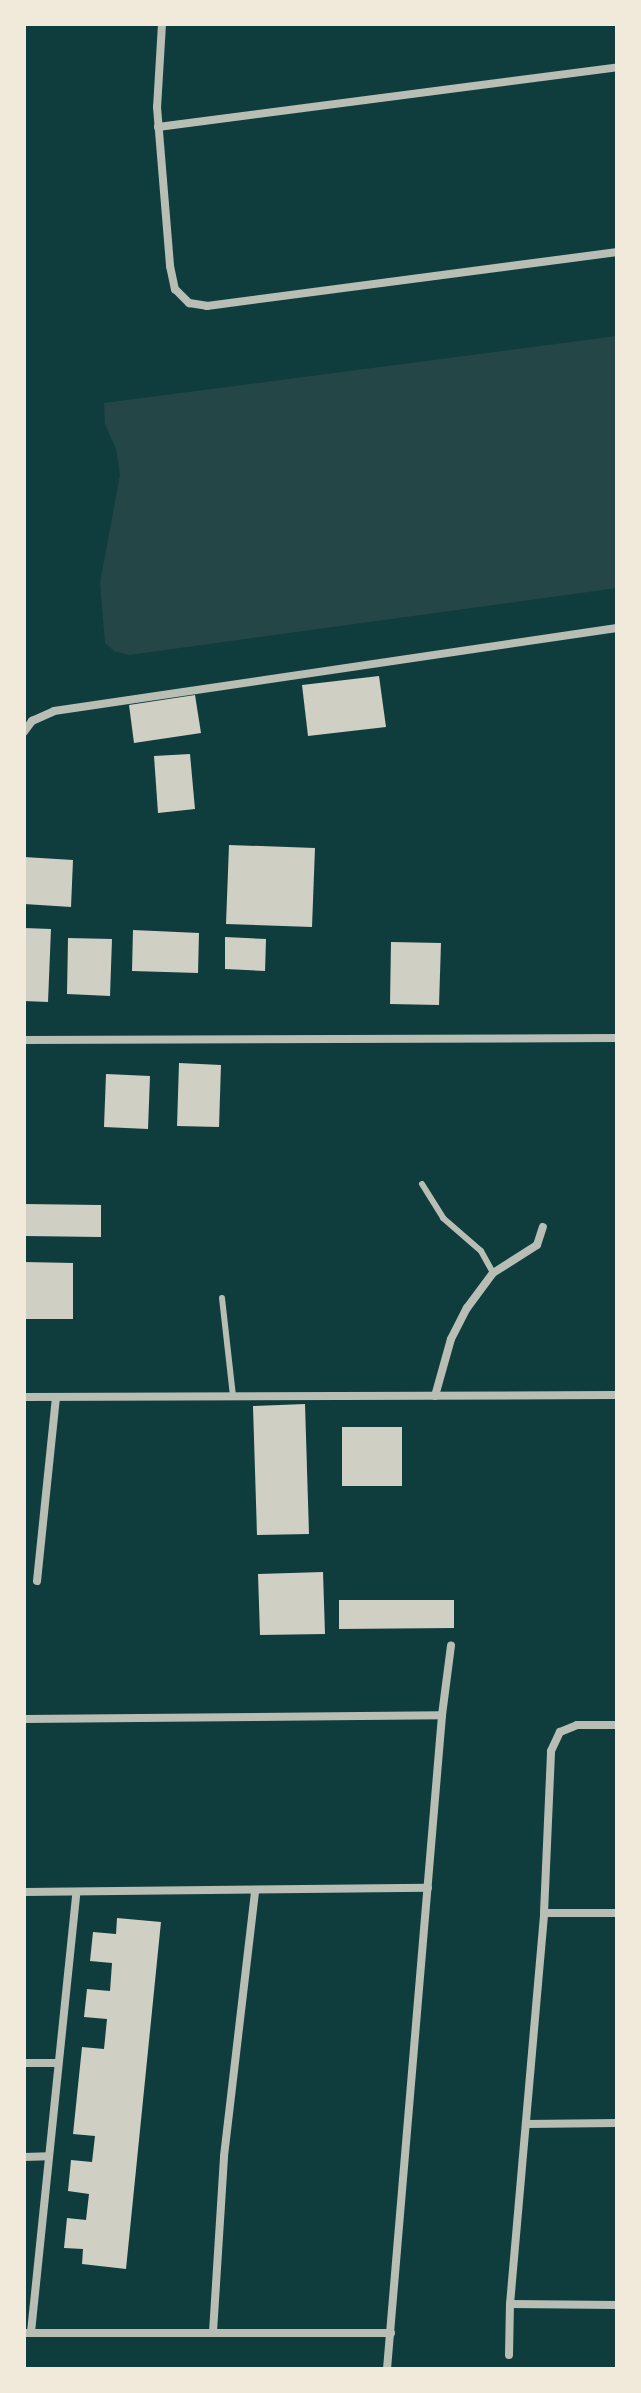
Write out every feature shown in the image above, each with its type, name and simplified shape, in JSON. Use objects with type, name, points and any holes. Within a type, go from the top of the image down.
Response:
[{"type":"street","points":[[162,24],[157,83],[158,127],[172,279],[180,297],[189,303],[207,306],[617,252]]},
{"type":"street","points":[[158,127],[617,67]]},
{"type":"street","points":[[24,732],[32,721],[54,711],[617,628]]},
{"type":"street","points":[[24,1040],[617,1038]]},
{"type":"street","points":[[435,1396],[451,1339],[493,1273],[537,1245],[543,1227]]},
{"type":"street","points":[[24,1397],[617,1395]]},
{"type":"street","points":[[37,1581],[56,1397]]},
{"type":"street","points":[[387,2369],[442,1715],[451,1646]]},
{"type":"street","points":[[24,1719],[442,1715]]},
{"type":"street","points":[[509,2355],[510,2304],[544,1913],[551,1751],[560,1732],[577,1725],[617,1725]]},
{"type":"street","points":[[24,1892],[428,1888]]},
{"type":"street","points":[[213,2332],[224,2156],[255,1891]]},
{"type":"street","points":[[76,1893],[28,2332],[391,2333]]},
{"type":"street","points":[[544,1913],[617,1913]]},
{"type":"street","points":[[24,2063],[57,2063]]},
{"type":"street","points":[[526,2124],[617,2123]]},
{"type":"street","points":[[24,2157],[48,2156]]},
{"type":"street","points":[[510,2304],[617,2305]]},
{"type":"lane","points":[[422,1184],[443,1218],[481,1251],[493,1273]]},
{"type":"lane","points":[[222,1298],[233,1396]]},
{"type":"shaded area","points":[[617,336],[617,588],[129,655],[114,651],[105,643],[100,583],[120,475],[116,449],[105,424],[104,403]]},
{"type":"building","points":[[379,676],[386,727],[308,736],[302,685]]},
{"type":"building","points":[[195,695],[201,733],[134,743],[129,705]]},
{"type":"building","points":[[190,754],[195,809],[158,813],[154,756]]},
{"type":"building","points":[[229,845],[315,848],[312,927],[226,924]]},
{"type":"building","points":[[24,857],[73,860],[71,907],[24,904]]},
{"type":"building","points":[[24,928],[51,929],[48,1002],[24,1001]]},
{"type":"building","points":[[133,930],[199,933],[198,973],[132,971]]},
{"type":"building","points":[[225,937],[266,939],[265,971],[225,969]]},
{"type":"building","points":[[68,938],[112,939],[110,996],[67,994]]},
{"type":"building","points":[[391,942],[441,943],[439,1005],[390,1004]]},
{"type":"building","points":[[179,1063],[221,1065],[219,1127],[177,1126]]},
{"type":"building","points":[[106,1074],[150,1076],[148,1129],[104,1127]]},
{"type":"building","points":[[24,1204],[101,1205],[101,1237],[24,1236]]},
{"type":"building","points":[[24,1262],[73,1263],[73,1319],[24,1319]]},
{"type":"building","points":[[305,1404],[309,1534],[257,1535],[253,1406]]},
{"type":"building","points":[[342,1427],[402,1427],[402,1486],[342,1486]]},
{"type":"building","points":[[323,1572],[325,1634],[260,1635],[258,1574]]},
{"type":"building","points":[[339,1600],[454,1600],[454,1628],[339,1629]]},
{"type":"building","points":[[117,1918],[161,1922],[126,2269],[82,2264],[83,2249],[64,2248],[67,2218],[86,2220],[89,2194],[68,2191],[71,2160],[92,2162],[95,2136],[73,2134],[82,2047],[104,2049],[107,2019],[84,2017],[87,1989],[110,1991],[112,1963],[90,1961],[93,1932],[116,1934]]}]
